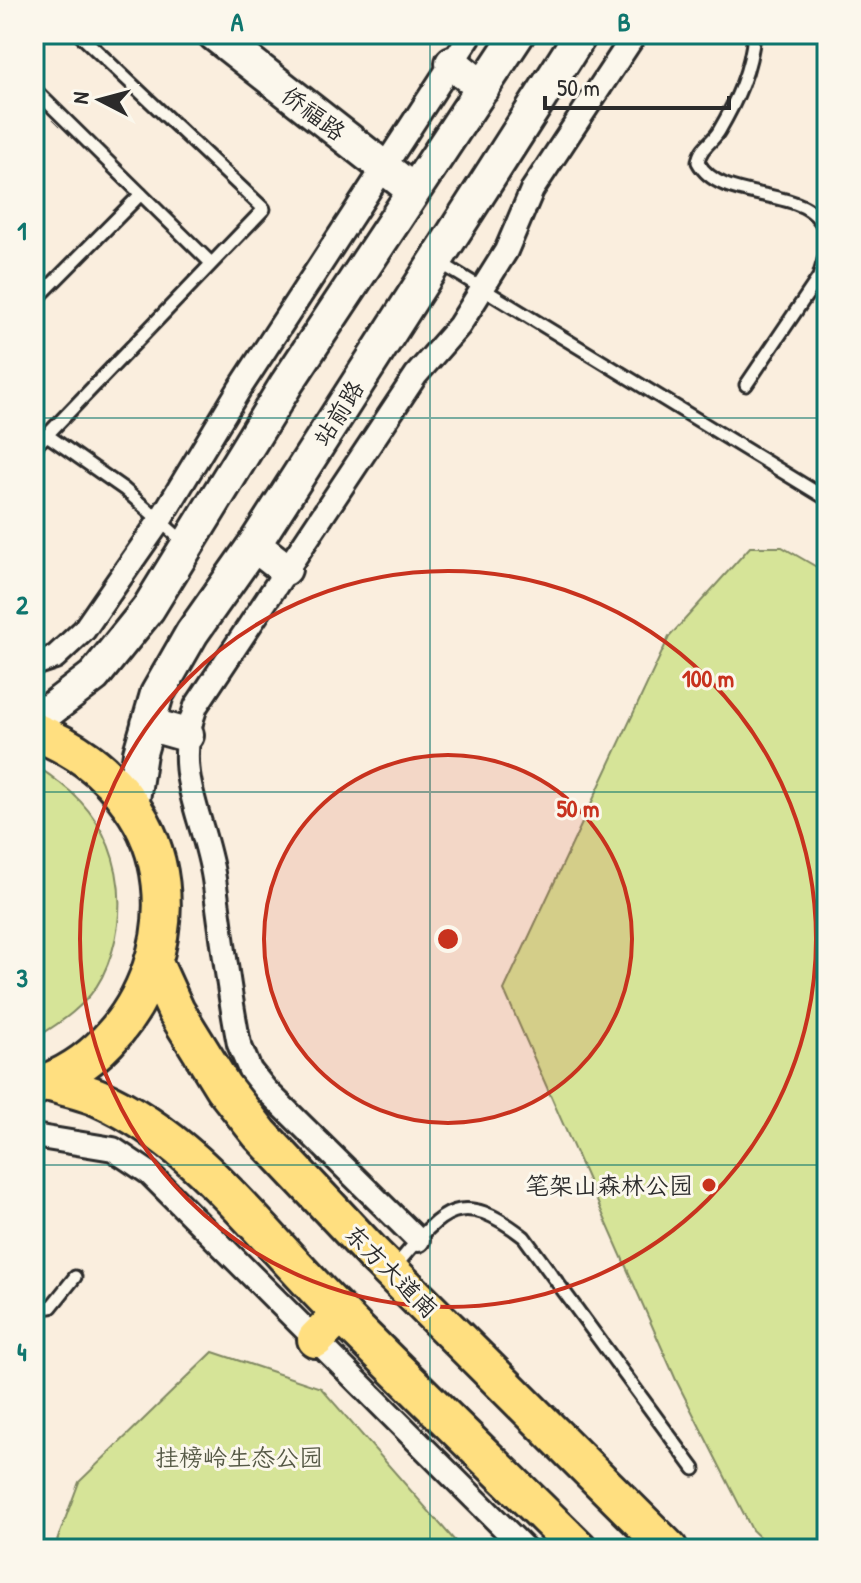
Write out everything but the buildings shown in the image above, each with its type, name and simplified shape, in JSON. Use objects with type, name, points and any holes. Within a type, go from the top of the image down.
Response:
[{"type":"main road","name":"侨福路","points":[[214,34],[414,191]]},
{"type":"main road","points":[[34,722],[94,676],[148,609],[287,383],[518,34]]},
{"type":"main road","name":"站前路","points":[[132,806],[157,694],[192,633],[254,545],[581,34]]},
{"type":"main road","points":[[452,63],[483,88]]},
{"type":"main road","points":[[254,545],[285,569]]},
{"type":"main road","points":[[148,724],[187,735]]},
{"type":"main road","points":[[34,731],[68,745],[103,771],[132,806],[155,855],[163,909],[154,963],[142,994],[124,1022],[102,1047],[76,1067],[40,1084]]},
{"type":"main road","name":"东方大道南","points":[[154,963],[176,1011],[223,1087],[260,1134],[391,1272],[669,1549]]},
{"type":"main road","points":[[40,1084],[97,1097],[127,1112],[193,1161],[226,1190],[328,1326],[579,1549]]},
{"type":"street","points":[[34,664],[55,657],[84,630],[159,522],[240,388],[471,34]]},
{"type":"street","points":[[418,1240],[266,1090],[250,1070],[237,1033],[213,877],[189,794],[187,735],[196,706],[285,569],[416,375],[449,340],[482,290],[506,251],[532,190],[635,34]]},
{"type":"street","points":[[34,1136],[113,1149],[149,1173],[328,1326],[525,1549]]},
{"type":"lane","points":[[34,447],[264,209],[79,34]]},
{"type":"lane","points":[[754,34],[747,77],[717,135],[700,152],[698,162],[706,174],[738,189],[798,203],[814,211],[827,237]]},
{"type":"lane","points":[[34,89],[211,263]]},
{"type":"lane","points":[[34,302],[141,194]]},
{"type":"lane","points":[[746,385],[819,277],[827,250]]},
{"type":"lane","points":[[435,260],[827,499]]},
{"type":"lane","points":[[47,435],[124,489],[187,544]]},
{"type":"lane","points":[[391,1272],[441,1217],[459,1209],[475,1208],[491,1212],[524,1237],[694,1469]]},
{"type":"lane","points":[[34,1308],[51,1307],[75,1277]]},
{"type":"green space","name":"笔架山森林公园","points":[[750,547],[782,547],[827,573],[827,1549],[772,1549],[752,1530],[676,1380],[504,990],[669,637]]},
{"type":"green space","points":[[34,766],[81,802],[97,823],[109,847],[119,898],[118,925],[112,951],[96,987],[72,1012],[34,1039]]},
{"type":"green space","name":"挂榜岭生态公园","points":[[213,1352],[321,1388],[462,1549],[54,1549],[79,1482]]},
{"type":"place","name":"笔架山森林公园","points":[[709,1185]]}]
